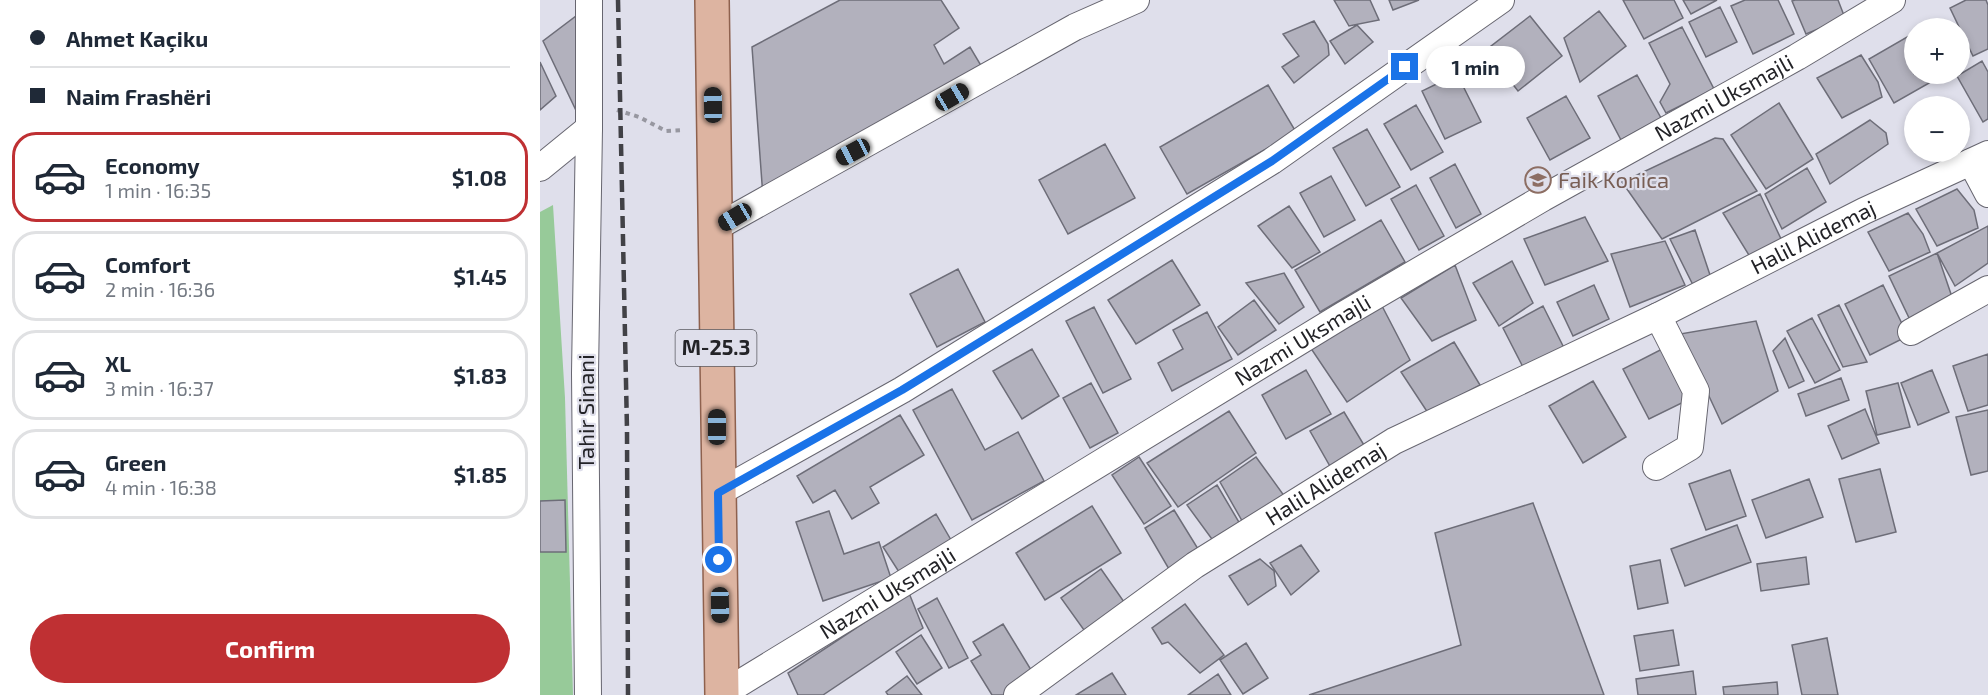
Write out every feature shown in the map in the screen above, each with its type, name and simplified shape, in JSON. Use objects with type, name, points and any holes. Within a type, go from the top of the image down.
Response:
[{"type":"main road","name":"M-25.3","points":[[717,3],[713,128],[722,694]]},
{"type":"street","name":"Tahir Sinani","points":[[588,695],[585,373],[589,0]]},
{"type":"street","points":[[715,228],[1076,27],[1136,0]]},
{"type":"street","points":[[718,493],[902,390],[1272,161],[1501,0]]},
{"type":"street","name":"Nazmi Uksmajli","points":[[722,694],[1343,315],[1543,198],[1797,57],[1892,0]]},
{"type":"street","points":[[540,168],[589,119]]},
{"type":"street","name":"Halil Alidemaj","points":[[1017,695],[1195,565],[1394,441],[1658,316],[1864,211],[1979,158],[1988,194]]},
{"type":"street","points":[[1911,332],[1988,289]]},
{"type":"street","points":[[1656,467],[1690,447],[1696,391],[1658,316]]},
{"type":"path","points":[[589,119],[621,110],[666,131],[713,128]]},
{"type":"green space","points":[[553,205],[565,398],[573,695],[540,695],[540,212]]},
{"type":"building","points":[[840,0],[941,0],[959,28],[934,45],[944,64],[970,47],[986,74],[763,197],[752,47]]},
{"type":"building","points":[[1334,0],[1370,0],[1379,20],[1349,26]]},
{"type":"building","points":[[1389,0],[1419,0],[1393,10]]},
{"type":"building","points":[[1623,0],[1674,0],[1683,18],[1644,39]]},
{"type":"building","points":[[1683,0],[1717,0],[1691,14]]},
{"type":"building","points":[[1745,0],[1778,0],[1794,34],[1753,54],[1731,6]]},
{"type":"building","points":[[1838,0],[1845,18],[1806,34],[1792,1]]},
{"type":"building","points":[[1966,0],[1986,0],[1988,49],[1973,56],[1970,50],[1970,18],[1955,18],[1950,8]]},
{"type":"building","points":[[1720,7],[1737,42],[1706,57],[1689,22]]},
{"type":"building","points":[[1599,11],[1626,46],[1580,82],[1564,38]]},
{"type":"building","points":[[580,13],[581,121],[543,41]]},
{"type":"building","points":[[1530,16],[1562,56],[1518,91],[1486,50]]},
{"type":"building","points":[[1314,21],[1328,44],[1329,55],[1294,83],[1282,67],[1299,56],[1283,34]]},
{"type":"building","points":[[1357,25],[1373,42],[1345,64],[1330,41]]},
{"type":"building","points":[[1682,27],[1714,89],[1666,113],[1660,102],[1670,84],[1649,43]]},
{"type":"building","points":[[1904,39],[1904,84],[1927,84],[1894,103],[1869,59]]},
{"type":"building","points":[[1861,55],[1878,82],[1882,97],[1842,118],[1817,78]]},
{"type":"building","points":[[1982,61],[1988,72],[1988,119],[1983,122],[1962,84],[1970,84],[1970,68]]},
{"type":"building","points":[[540,62],[556,96],[540,110]]},
{"type":"building","points":[[1457,74],[1481,122],[1445,139],[1422,91]]},
{"type":"building","points":[[1637,75],[1661,118],[1621,140],[1598,96]]},
{"type":"building","points":[[1268,85],[1296,132],[1187,194],[1160,147]]},
{"type":"building","points":[[1566,96],[1590,138],[1550,160],[1527,118]]},
{"type":"building","points":[[1779,103],[1813,159],[1766,189],[1731,135]]},
{"type":"building","points":[[1416,105],[1443,152],[1411,170],[1384,124]]},
{"type":"building","points":[[1870,120],[1886,133],[1888,144],[1830,184],[1816,154]]},
{"type":"building","points":[[1367,129],[1400,187],[1366,206],[1333,148]]},
{"type":"building","points":[[1715,138],[1723,139],[1757,191],[1662,239],[1622,182]]},
{"type":"building","points":[[1105,144],[1135,198],[1068,234],[1039,180]]},
{"type":"building","points":[[1455,164],[1481,214],[1456,228],[1430,178]]},
{"type":"building","points":[[1807,168],[1826,202],[1782,229],[1765,194]]},
{"type":"building","points":[[1331,176],[1355,220],[1324,237],[1300,193]]},
{"type":"building","points":[[1416,185],[1444,236],[1419,250],[1391,199]]},
{"type":"building","points":[[1957,189],[1974,210],[1978,228],[1937,246],[1916,209]]},
{"type":"building","points":[[1760,194],[1782,241],[1752,260],[1723,213]]},
{"type":"building","points":[[1289,206],[1320,252],[1292,268],[1258,226]]},
{"type":"building","points":[[1908,213],[1923,234],[1930,252],[1889,271],[1868,232]]},
{"type":"building","points":[[1585,217],[1608,261],[1545,285],[1524,239]]},
{"type":"building","points":[[1381,220],[1405,262],[1320,312],[1295,270]]},
{"type":"building","points":[[1988,226],[1988,263],[1955,286],[1937,253]]},
{"type":"building","points":[[1695,230],[1710,275],[1693,285],[1670,239]]},
{"type":"building","points":[[1665,241],[1685,285],[1630,307],[1611,254]]},
{"type":"building","points":[[1937,253],[1953,300],[1911,322],[1889,276]]},
{"type":"building","points":[[1172,260],[1200,305],[1136,344],[1108,300]]},
{"type":"building","points":[[1512,261],[1533,303],[1499,326],[1473,283]]},
{"type":"building","points":[[1455,265],[1476,320],[1432,341],[1401,298]]},
{"type":"building","points":[[958,269],[985,322],[937,347],[910,294]]},
{"type":"building","points":[[1284,273],[1304,307],[1279,324],[1246,283]]},
{"type":"building","points":[[1594,285],[1609,319],[1573,336],[1557,302]]},
{"type":"building","points":[[1883,285],[1908,336],[1870,355],[1845,304]]},
{"type":"building","points":[[1254,300],[1276,330],[1238,355],[1218,327]]},
{"type":"building","points":[[1381,304],[1410,360],[1347,402],[1310,347]]},
{"type":"building","points":[[1839,305],[1867,362],[1843,367],[1818,315]]},
{"type":"building","points":[[1543,306],[1565,350],[1524,369],[1503,328]]},
{"type":"building","points":[[1094,307],[1131,379],[1103,393],[1066,321]]},
{"type":"building","points":[[1207,312],[1232,359],[1172,391],[1158,363],[1183,349],[1173,330]]},
{"type":"building","points":[[1812,318],[1840,370],[1815,383],[1787,331]]},
{"type":"building","points":[[1756,321],[1778,391],[1722,424],[1680,334]]},
{"type":"building","points":[[1785,338],[1804,381],[1789,388],[1773,351]]},
{"type":"building","points":[[1454,342],[1480,385],[1428,413],[1401,372]]},
{"type":"building","points":[[1668,346],[1694,397],[1649,419],[1623,369]]},
{"type":"building","points":[[1032,349],[1059,396],[1022,419],[993,371]]},
{"type":"building","points":[[1988,354],[1988,405],[1968,411],[1953,366]]},
{"type":"building","points":[[1306,370],[1331,414],[1286,439],[1262,395]]},
{"type":"building","points":[[1932,370],[1949,412],[1918,425],[1901,383]]},
{"type":"building","points":[[1841,378],[1849,400],[1806,416],[1798,394]]},
{"type":"building","points":[[1593,381],[1626,437],[1583,463],[1549,406]]},
{"type":"building","points":[[1091,383],[1118,433],[1090,448],[1063,398]]},
{"type":"building","points":[[1898,383],[1910,427],[1877,435],[1866,391]]},
{"type":"building","points":[[952,389],[985,450],[1018,432],[1044,481],[972,520],[913,410]]},
{"type":"building","points":[[1865,409],[1879,443],[1842,459],[1828,426]]},
{"type":"building","points":[[1988,410],[1988,471],[1971,475],[1956,417]]},
{"type":"building","points":[[1229,411],[1256,453],[1178,507],[1147,463]]},
{"type":"building","points":[[1344,412],[1370,455],[1335,475],[1310,431]]},
{"type":"building","points":[[900,415],[924,455],[870,487],[879,503],[852,519],[835,490],[813,503],[797,476]]},
{"type":"building","points":[[1139,457],[1171,506],[1144,524],[1112,475]]},
{"type":"building","points":[[1256,457],[1285,497],[1245,526],[1220,482]]},
{"type":"building","points":[[1880,469],[1896,532],[1856,542],[1839,479]]},
{"type":"building","points":[[1730,470],[1746,516],[1706,530],[1689,484]]},
{"type":"building","points":[[1809,479],[1823,517],[1766,538],[1752,500]]},
{"type":"building","points":[[1217,485],[1243,529],[1217,546],[1187,505]]},
{"type":"building","points":[[565,500],[566,552],[540,552],[540,501]]},
{"type":"building","points":[[1533,503],[1604,695],[1309,695],[1461,645],[1435,533]]},
{"type":"building","points":[[1092,506],[1121,553],[1045,600],[1016,553]]},
{"type":"building","points":[[1174,510],[1203,557],[1173,576],[1145,528]]},
{"type":"building","points":[[829,511],[844,554],[879,542],[891,578],[823,601],[796,522]]},
{"type":"building","points":[[936,514],[951,540],[899,572],[883,547]]},
{"type":"building","points":[[1737,525],[1751,562],[1685,586],[1671,549]]},
{"type":"building","points":[[1301,545],[1319,571],[1291,595],[1270,563]]},
{"type":"building","points":[[1806,557],[1809,584],[1761,591],[1757,564]]},
{"type":"building","points":[[1260,559],[1274,571],[1276,586],[1248,605],[1229,576]]},
{"type":"building","points":[[1660,560],[1668,603],[1638,609],[1630,566]]},
{"type":"building","points":[[1101,569],[1129,609],[1089,637],[1061,598]]},
{"type":"building","points":[[909,593],[923,628],[823,695],[798,695],[788,673]]},
{"type":"building","points":[[937,598],[968,658],[949,668],[918,609]]},
{"type":"building","points":[[1185,604],[1224,655],[1200,673],[1168,642],[1162,644],[1152,628]]},
{"type":"building","points":[[1003,624],[1036,678],[1009,695],[992,695],[971,661],[981,655],[973,642]]},
{"type":"building","points":[[1673,630],[1679,665],[1640,671],[1634,636]]},
{"type":"building","points":[[921,635],[942,668],[917,684],[896,652]]},
{"type":"building","points":[[1827,638],[1838,695],[1802,695],[1792,645]]},
{"type":"building","points":[[1246,643],[1268,678],[1243,694],[1220,660]]},
{"type":"building","points":[[1693,671],[1696,695],[1638,695],[1636,679]]},
{"type":"building","points":[[1112,673],[1126,695],[1076,695]]},
{"type":"building","points":[[1218,674],[1231,695],[1188,695]]},
{"type":"building","points":[[907,676],[922,695],[888,695],[886,692]]},
{"type":"building","points":[[1777,682],[1778,695],[1724,695],[1723,687]]},
{"type":"railway","points":[[618,0],[627,430],[628,695]]},
{"type":"place","name":"Faik Konica","points":[[1538,180]]},
{"type":"route","points":[[719,560],[718,493],[902,390],[1019,318],[1272,161],[1405,67]]}]
